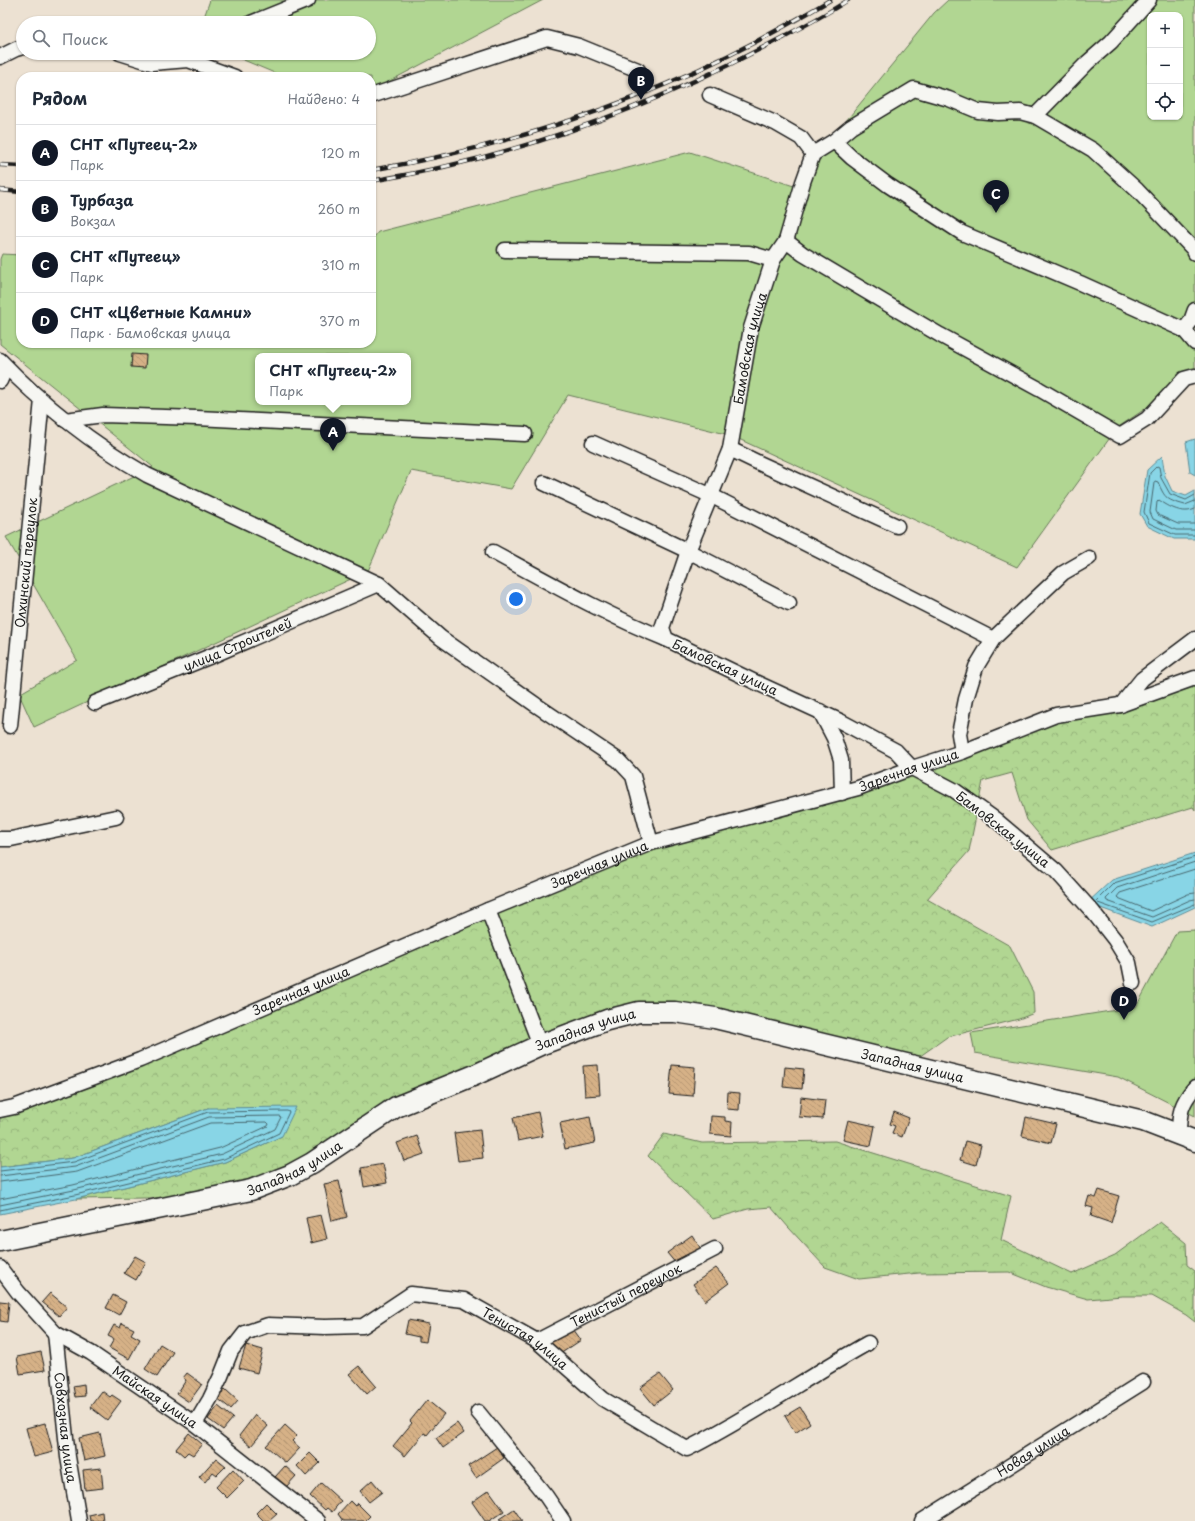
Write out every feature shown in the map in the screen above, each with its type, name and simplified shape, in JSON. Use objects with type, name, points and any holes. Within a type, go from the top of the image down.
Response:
[{"type":"main road","name":"Западная улица","points":[[0,1241],[251,1190],[290,1175],[312,1163],[396,1107],[475,1075],[540,1045],[607,1020],[639,1012],[675,1012],[715,1018],[1143,1121],[1187,1138]]},
{"type":"street","points":[[268,16],[308,0]]},
{"type":"street","points":[[1035,116],[1087,63],[1111,42],[1149,0]]},
{"type":"street","points":[[376,94],[547,38],[579,46],[638,70]]},
{"type":"street","points":[[0,57],[16,49]]},
{"type":"street","points":[[142,60],[152,63],[173,60]]},
{"type":"street","points":[[200,60],[225,72]]},
{"type":"street","points":[[710,95],[775,124],[801,138],[813,154],[834,141],[851,127],[914,89],[949,99],[978,112],[998,114],[1020,112],[1035,116],[1093,150],[1137,190],[1194,250],[1195,253]]},
{"type":"street","points":[[834,141],[852,158],[888,185],[962,233],[1080,283],[1184,330],[1195,343]]},
{"type":"street","name":"Бамовская улица","points":[[813,154],[803,182],[786,241],[773,260],[751,328],[730,449],[712,496],[688,551],[662,628],[666,639],[755,682],[820,711],[896,751],[912,768],[954,790],[996,820],[1056,871],[1094,912],[1115,940],[1129,963],[1133,983]]},
{"type":"street","points":[[786,241],[803,254],[933,332],[1039,389],[1120,436],[1147,419],[1184,379],[1195,376]]},
{"type":"street","points":[[505,250],[749,253],[773,260]]},
{"type":"street","points":[[1184,330],[1191,321],[1195,310]]},
{"type":"street","points":[[0,381],[3,363]]},
{"type":"street","points":[[3,363],[65,420],[131,466],[147,475],[378,584],[441,638],[536,706],[618,760],[633,776],[651,843]]},
{"type":"street","name":"Олхинский переулок","points":[[10,726],[42,400]]},
{"type":"street","points":[[65,420],[103,414],[525,434]]},
{"type":"street","points":[[593,443],[712,496],[993,639]]},
{"type":"street","points":[[730,449],[759,464],[897,526]]},
{"type":"street","points":[[544,483],[688,551],[789,603]]},
{"type":"street","points":[[493,552],[585,602],[638,628],[666,639]]},
{"type":"street","points":[[962,752],[959,734],[966,699],[976,666],[993,639],[1063,573],[1089,558]]},
{"type":"street","name":"улица Строителей","points":[[95,703],[216,654],[378,584]]},
{"type":"street","points":[[1120,705],[1142,679],[1193,644]]},
{"type":"street","name":"Заречная улица","points":[[0,1110],[14,1107],[140,1060],[488,910],[651,843],[842,793],[962,752],[1056,715],[1120,705],[1195,678]]},
{"type":"street","points":[[820,711],[834,738],[841,760],[842,793]]},
{"type":"street","points":[[0,839],[11,839],[116,817]]},
{"type":"street","points":[[488,910],[540,1045]]},
{"type":"street","points":[[1187,1138],[1179,1117],[1183,1102],[1195,1087]]},
{"type":"street","name":"Тенистый переулок","points":[[537,1341],[715,1250]]},
{"type":"street","name":"Майская улица","points":[[0,1268],[18,1292],[55,1333],[91,1353],[195,1424],[318,1521]]},
{"type":"street","name":"Тенистая улица","points":[[195,1424],[222,1376],[231,1351],[245,1333],[268,1325],[325,1327],[362,1326],[412,1294],[464,1300],[537,1341],[603,1399],[687,1449],[734,1423],[823,1368],[868,1343]]},
{"type":"street","name":"Совхозная улица","points":[[55,1333],[68,1457],[79,1521]]},
{"type":"street","name":"Новая улица","points":[[922,1521],[1143,1382]]},
{"type":"street","points":[[478,1412],[546,1496],[563,1521]]},
{"type":"green space","points":[[210,0],[543,0],[376,88],[376,72],[272,72],[244,60],[376,60],[376,16],[204,16]]},
{"type":"green space","points":[[948,0],[1195,0],[1195,375],[1117,428],[1017,567],[730,435],[568,395],[511,489],[411,471],[368,571],[34,727],[19,694],[77,660],[6,537],[153,467],[0,344],[0,259],[2,254],[16,255],[16,348],[376,348],[376,235],[378,232],[690,152],[806,190],[819,154],[934,13]]},
{"type":"green space","points":[[1195,678],[1195,810],[1193,807],[1052,850],[1027,820],[1012,773],[983,781],[969,851],[927,899],[1010,946],[1033,992],[1034,1013],[1019,1019],[947,1037],[909,1064],[675,1012],[540,1045],[338,1147],[215,1197],[76,1199],[225,1162],[282,1136],[208,1108],[73,1158],[0,1167],[0,1110],[651,843],[911,768]]},
{"type":"green space","points":[[1195,930],[1195,1116],[1118,1077],[975,1053],[971,1033],[1136,1007],[1177,931]]},
{"type":"green space","points":[[664,1134],[702,1143],[835,1141],[1011,1196],[1001,1240],[1072,1274],[1115,1255],[1160,1222],[1186,1243],[1187,1265],[1195,1271],[1195,1322],[1186,1315],[1152,1296],[1122,1296],[1088,1299],[1046,1287],[1009,1272],[919,1273],[859,1279],[825,1267],[771,1207],[748,1209],[713,1219],[648,1156]]},
{"type":"water","points":[[1195,439],[1195,475],[1190,472],[1186,442]]},
{"type":"water","points":[[1162,456],[1165,476],[1172,491],[1186,496],[1195,491],[1195,539],[1174,539],[1147,526],[1140,514],[1147,470]]},
{"type":"water","points":[[1195,853],[1195,907],[1152,927],[1087,903],[1112,880]]},
{"type":"water","points":[[296,1107],[282,1136],[225,1162],[76,1199],[0,1214],[0,1167],[73,1158],[208,1108]]},
{"type":"building","points":[[132,354],[146,355],[145,368],[131,367]]},
{"type":"building","points":[[598,1065],[600,1095],[585,1096],[583,1066]]},
{"type":"building","points":[[672,1065],[695,1067],[693,1096],[669,1094]]},
{"type":"building","points":[[785,1067],[804,1069],[802,1089],[783,1087]]},
{"type":"building","points":[[728,1092],[740,1093],[739,1110],[727,1109]]},
{"type":"building","points":[[801,1097],[825,1100],[823,1119],[799,1117]]},
{"type":"building","points":[[538,1112],[543,1136],[518,1141],[513,1118]]},
{"type":"building","points":[[894,1112],[909,1118],[902,1137],[892,1133],[895,1126],[890,1124]]},
{"type":"building","points":[[711,1116],[725,1117],[725,1121],[732,1122],[731,1136],[710,1134]]},
{"type":"building","points":[[590,1117],[595,1143],[565,1149],[560,1123]]},
{"type":"building","points":[[1026,1117],[1056,1124],[1051,1143],[1022,1136]]},
{"type":"building","points":[[848,1120],[875,1126],[871,1146],[843,1140]]},
{"type":"building","points":[[480,1130],[483,1158],[458,1161],[454,1133]]},
{"type":"building","points":[[417,1136],[424,1154],[404,1161],[397,1143]]},
{"type":"building","points":[[965,1141],[981,1145],[976,1165],[960,1160]]},
{"type":"building","points":[[383,1164],[387,1183],[364,1187],[361,1168]]},
{"type":"building","points":[[339,1181],[347,1217],[332,1221],[324,1184]]},
{"type":"building","points":[[1099,1190],[1119,1196],[1111,1223],[1091,1216],[1093,1208],[1086,1206],[1089,1196],[1096,1198]]},
{"type":"building","points":[[321,1215],[327,1239],[311,1243],[306,1218]]},
{"type":"building","points":[[692,1235],[701,1249],[677,1265],[667,1253]]},
{"type":"building","points":[[135,1256],[146,1262],[136,1280],[124,1273]]},
{"type":"building","points":[[716,1268],[729,1283],[705,1301],[693,1284]]},
{"type":"building","points":[[50,1293],[67,1307],[59,1316],[42,1302]]},
{"type":"building","points":[[113,1295],[126,1302],[119,1315],[106,1308]]},
{"type":"building","points":[[0,1301],[9,1302],[7,1322],[0,1321]]},
{"type":"building","points":[[408,1320],[429,1324],[426,1342],[419,1341],[419,1337],[405,1334]]},
{"type":"building","points":[[122,1323],[134,1329],[131,1334],[140,1339],[129,1359],[109,1348],[114,1339],[108,1336],[114,1325],[120,1328]]},
{"type":"building","points":[[571,1326],[581,1340],[557,1356],[547,1344]]},
{"type":"building","points":[[160,1344],[173,1352],[157,1377],[145,1369]]},
{"type":"building","points":[[246,1345],[263,1350],[257,1373],[239,1368]]},
{"type":"building","points":[[41,1352],[45,1370],[20,1374],[17,1357]]},
{"type":"building","points":[[359,1366],[376,1386],[367,1394],[349,1374]]},
{"type":"building","points":[[187,1373],[202,1384],[189,1402],[177,1394],[186,1380],[183,1378]]},
{"type":"building","points":[[660,1374],[673,1390],[654,1405],[640,1388]]},
{"type":"building","points":[[84,1384],[85,1396],[75,1397],[73,1386]]},
{"type":"building","points":[[225,1389],[238,1401],[231,1409],[217,1398]]},
{"type":"building","points":[[102,1391],[110,1397],[112,1395],[121,1401],[107,1420],[90,1407]]},
{"type":"building","points":[[427,1400],[444,1414],[427,1435],[424,1433],[405,1456],[393,1446],[412,1423],[410,1421]]},
{"type":"building","points":[[218,1406],[233,1418],[223,1430],[208,1419]]},
{"type":"building","points":[[800,1407],[810,1423],[795,1433],[785,1416]]},
{"type":"building","points":[[255,1415],[268,1426],[251,1446],[239,1436]]},
{"type":"building","points":[[45,1423],[53,1452],[34,1457],[26,1428]]},
{"type":"building","points":[[457,1423],[464,1433],[443,1448],[436,1438]]},
{"type":"building","points":[[285,1425],[297,1436],[292,1441],[300,1448],[286,1463],[266,1446]]},
{"type":"building","points":[[100,1433],[105,1456],[84,1461],[79,1438]]},
{"type":"building","points":[[189,1433],[202,1444],[193,1455],[188,1452],[184,1456],[176,1449]]},
{"type":"building","points":[[497,1447],[504,1458],[476,1478],[468,1466]]},
{"type":"building","points":[[310,1453],[320,1463],[306,1476],[297,1466]]},
{"type":"building","points":[[216,1458],[226,1466],[217,1475],[213,1472],[205,1482],[199,1477]]},
{"type":"building","points":[[285,1466],[296,1476],[286,1487],[275,1477]]},
{"type":"building","points":[[101,1468],[103,1488],[85,1490],[83,1470]]},
{"type":"building","points":[[233,1469],[244,1481],[227,1498],[216,1487]]},
{"type":"building","points":[[372,1480],[382,1492],[369,1502],[360,1491]]},
{"type":"building","points":[[321,1483],[341,1501],[332,1512],[327,1508],[325,1510],[310,1496]]},
{"type":"building","points":[[489,1490],[504,1511],[489,1521],[485,1521],[472,1502]]},
{"type":"building","points":[[350,1501],[355,1506],[357,1503],[370,1516],[365,1521],[343,1521],[338,1514]]},
{"type":"building","points":[[266,1503],[277,1514],[269,1521],[264,1521],[256,1513]]},
{"type":"building","points":[[514,1509],[522,1521],[500,1521],[499,1519]]},
{"type":"building","points":[[102,1512],[103,1521],[90,1521],[89,1515]]},
{"type":"railway","points":[[376,169],[472,149],[521,136],[618,103],[713,63],[759,40],[830,0]]},
{"type":"railway","points":[[376,180],[422,172],[473,160],[573,130],[622,112],[670,92],[764,47],[806,25],[848,0]]},
{"type":"railway","points":[[0,165],[16,166]]},
{"type":"railway","points":[[0,190],[16,192]]},
{"type":"place","name":"Турбаза","points":[[641,100]]},
{"type":"place","name":"СНТ «Путеец»","points":[[996,213]]},
{"type":"place","name":"СНТ «Путеец-2»","points":[[333,451]]},
{"type":"place","name":"СНТ «Цветные Камни»","points":[[1124,1020]]}]
